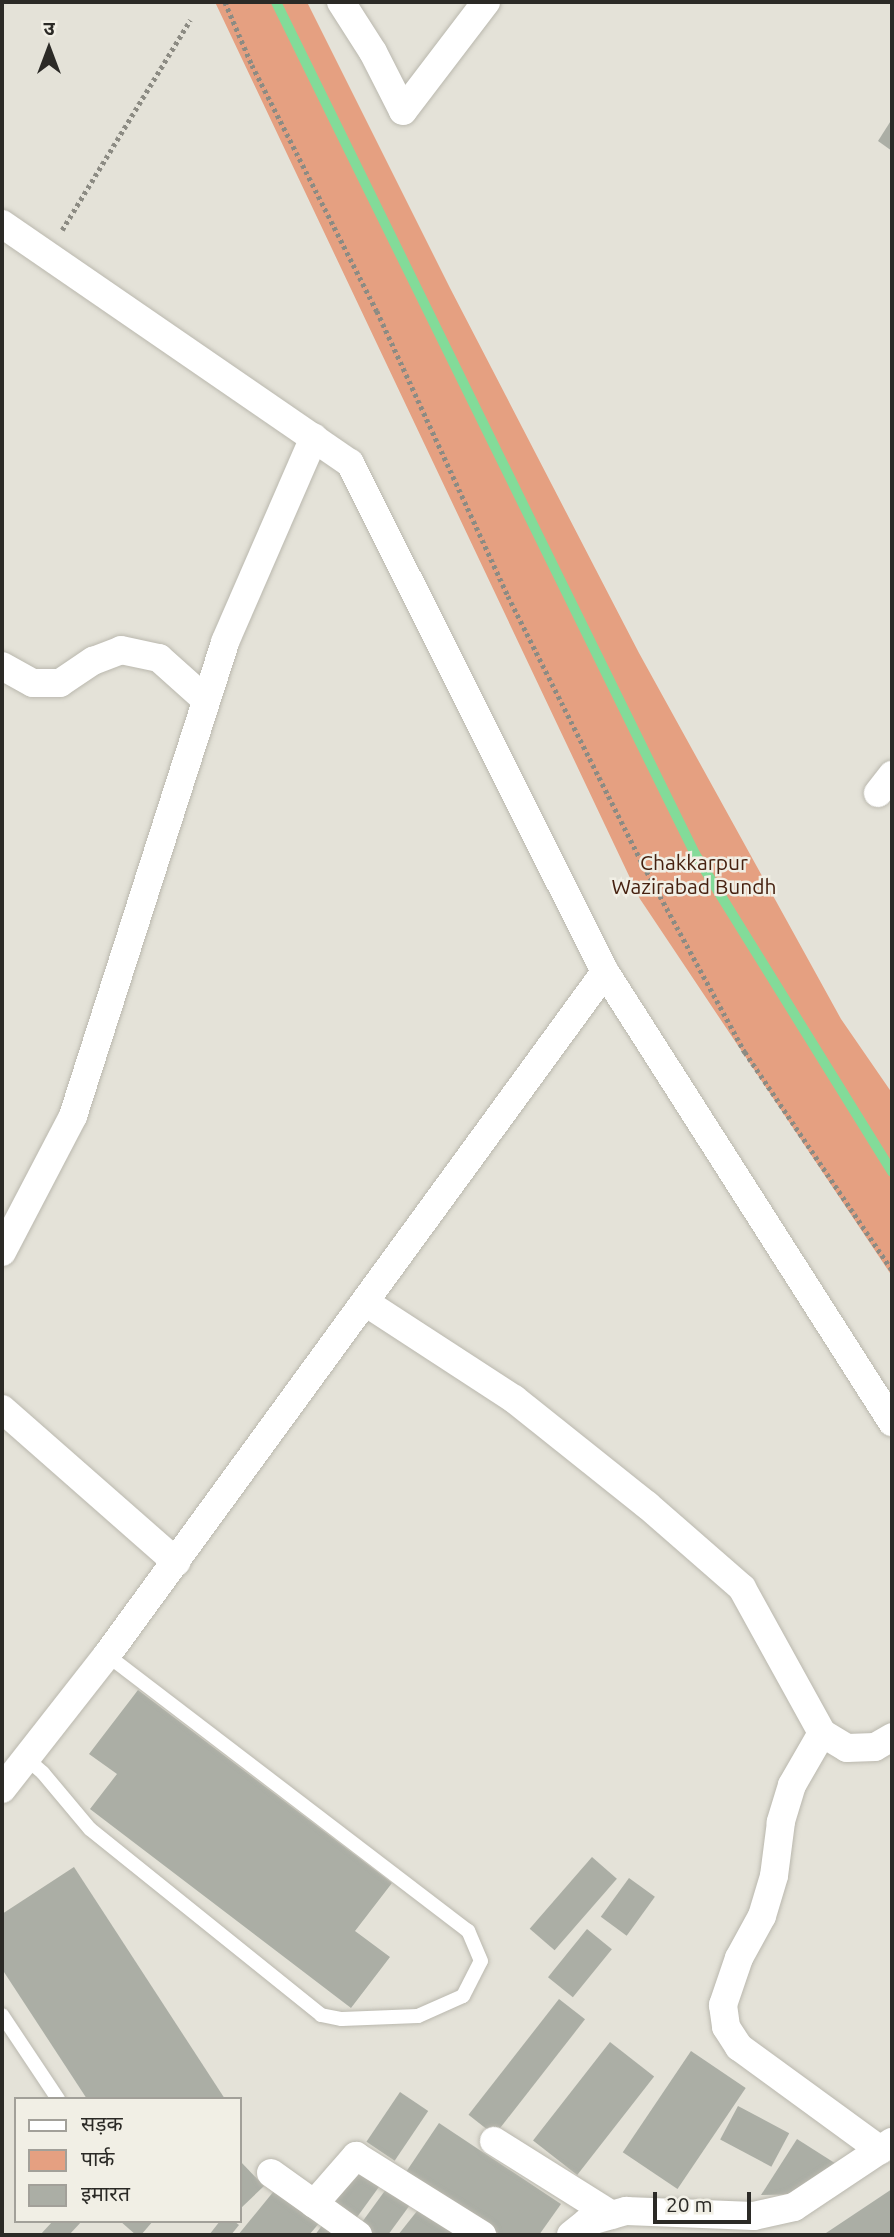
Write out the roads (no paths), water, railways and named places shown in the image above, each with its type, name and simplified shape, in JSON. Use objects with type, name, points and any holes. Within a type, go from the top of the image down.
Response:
[{"type":"street","points":[[341,2],[373,52],[403,111],[486,2]]},
{"type":"street","points":[[2,224],[350,463],[606,972],[892,1422]]},
{"type":"street","points":[[2,1252],[73,1116],[225,642],[314,437]]},
{"type":"street","points":[[2,666],[33,683],[60,683],[93,661],[121,650],[159,658],[206,700]]},
{"type":"street","points":[[2,1788],[27,1759],[176,1562],[606,972]]},
{"type":"street","points":[[365,1302],[514,1399],[647,1505],[742,1588],[822,1733],[847,1748],[875,1746],[892,1737]]},
{"type":"street","points":[[2,1409],[176,1562]]},
{"type":"street","points":[[571,2235],[587,2222],[626,2211],[754,2216],[794,2207],[886,2146],[739,2047],[726,2026],[724,2016],[723,2005],[735,1970],[762,1916],[775,1876],[781,1822],[792,1785],[822,1733]]},
{"type":"street","points":[[494,2141],[612,2215]]},
{"type":"street","points":[[314,2204],[356,2156],[482,2235]]},
{"type":"street","points":[[271,2173],[358,2235]]},
{"type":"lane","points":[[27,1759],[43,1773],[90,1829],[321,2015],[342,2019],[418,2016],[463,1996],[481,1961],[468,1931],[107,1655]]},
{"type":"lane","points":[[2,2015],[57,2097]]},
{"type":"waterway","points":[[276,2],[695,854],[892,1172]]},
{"type":"park label","name":"Chakkarpur Wazirabad Bundh","points":[[694,874]]}]
